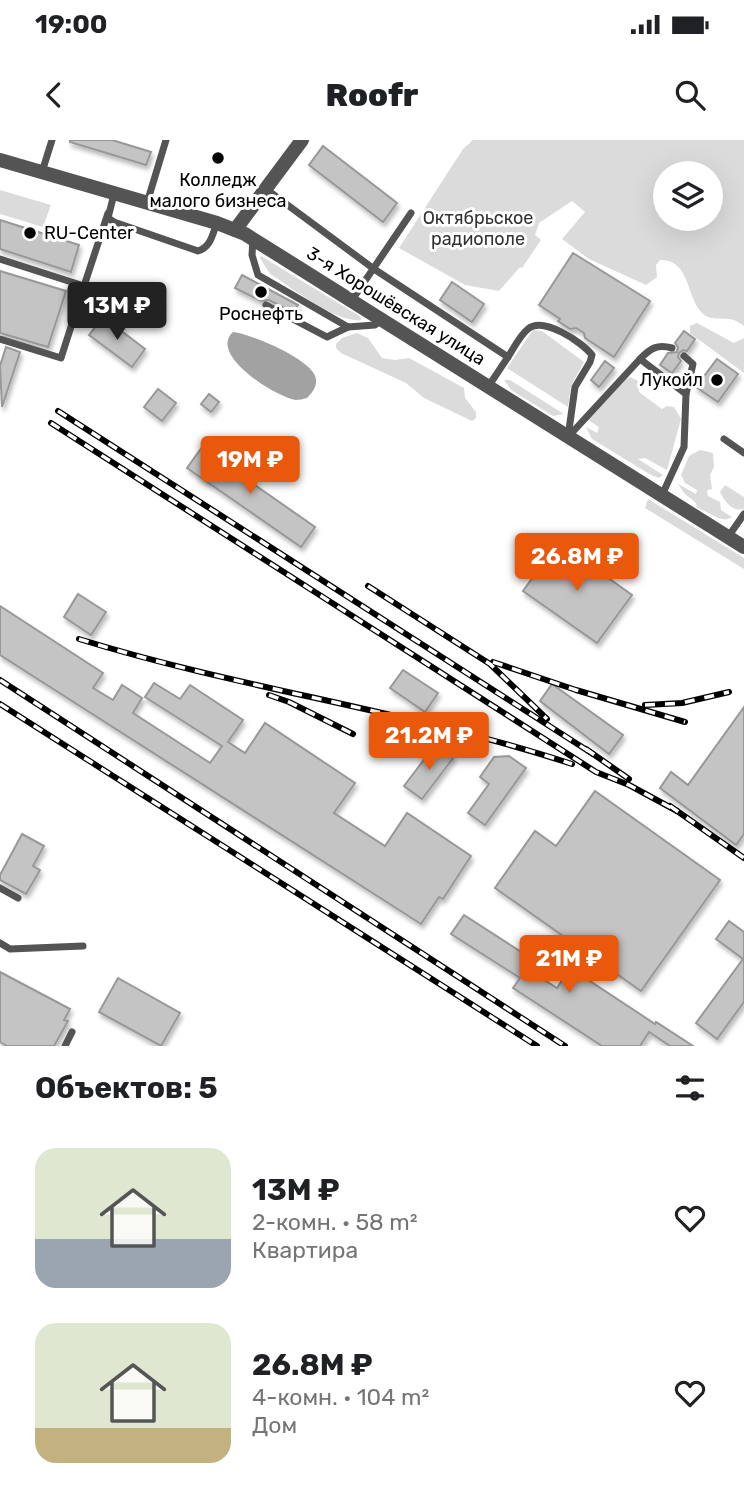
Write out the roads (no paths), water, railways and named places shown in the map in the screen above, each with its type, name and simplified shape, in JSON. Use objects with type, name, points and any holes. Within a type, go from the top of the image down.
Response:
[{"type":"street","points":[[236,230],[302,140]]},
{"type":"street","name":"3-я Хорошёвская улица","points":[[0,160],[236,230],[744,547]]},
{"type":"lane","points":[[42,173],[52,140]]},
{"type":"lane","points":[[146,203],[166,140]]},
{"type":"lane","points":[[265,189],[374,268],[508,357]]},
{"type":"lane","points":[[0,339],[61,358],[114,194]]},
{"type":"lane","points":[[108,213],[108,218],[114,222],[198,251],[205,249],[210,243],[217,223]]},
{"type":"lane","points":[[352,300],[411,213]]},
{"type":"lane","points":[[253,239],[252,255],[258,275],[348,327]]},
{"type":"lane","points":[[0,259],[84,286]]},
{"type":"lane","points":[[266,305],[327,337],[348,327],[375,325],[382,320]]},
{"type":"lane","points":[[488,387],[530,326],[558,329],[592,355],[575,387],[568,436]]},
{"type":"lane","points":[[568,436],[650,348],[672,348]]},
{"type":"lane","points":[[662,495],[684,447],[686,394],[693,364],[684,356]]},
{"type":"lane","points":[[640,359],[686,394]]},
{"type":"lane","points":[[724,439],[744,453]]},
{"type":"lane","points":[[728,537],[744,514]]},
{"type":"lane","points":[[0,888],[18,898]]},
{"type":"lane","points":[[0,943],[10,949],[83,946]]},
{"type":"lane","points":[[65,1046],[72,1032]]},
{"type":"railway","points":[[58,411],[593,754]]},
{"type":"railway","points":[[51,423],[596,772],[629,785],[677,811]]},
{"type":"railway","points":[[368,586],[490,664],[547,719]]},
{"type":"railway","points":[[79,639],[140,657],[450,729],[572,764]]},
{"type":"railway","points":[[493,662],[685,722]]},
{"type":"railway","points":[[0,680],[565,1046]]},
{"type":"railway","points":[[645,705],[682,703],[729,692]]},
{"type":"railway","points":[[269,695],[353,734]]},
{"type":"railway","points":[[0,704],[537,1046]]},
{"type":"railway","points":[[586,749],[629,779]]},
{"type":"railway","points":[[670,806],[744,858]]},
{"type":"place","name":"Колледж малого бизнеса","points":[[218,158]]},
{"type":"place","name":"RU-Center","points":[[30,233]]},
{"type":"place","name":"Роснефть","points":[[261,292]]},
{"type":"place","name":"Лукойл","points":[[717,380]]},
{"type":"park label","name":"Октябрьское радиополе","points":[[478,228]]}]
